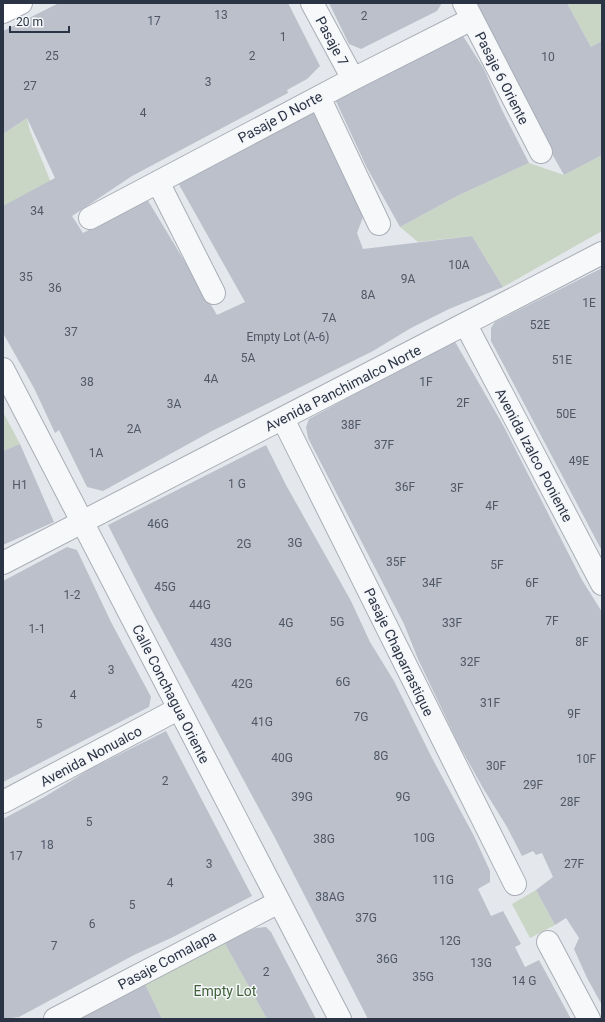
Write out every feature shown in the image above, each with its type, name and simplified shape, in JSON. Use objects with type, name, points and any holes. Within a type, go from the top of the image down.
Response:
[{"type":"main road","points":[[3,12],[21,3]]},
{"type":"street","name":"Pasaje 7","points":[[312,3],[352,79]]},
{"type":"street","name":"Pasaje D Norte","points":[[90,218],[352,79],[468,11]]},
{"type":"street","name":"Pasaje 6 Oriente","points":[[468,11],[541,152]]},
{"type":"street","points":[[319,97],[379,224]]},
{"type":"street","points":[[158,182],[214,293]]},
{"type":"street","name":"Avenida Panchimalco Norte","points":[[3,563],[602,254]]},
{"type":"street","name":"Avenida Izalco Poniente","points":[[466,325],[602,584]]},
{"type":"street","name":"Calle Conchagua Oriente","points":[[3,369],[340,1019]]},
{"type":"street","name":"Pasaje Chaparrastique","points":[[283,419],[515,884]]},
{"type":"street","name":"Avenida Nonualco","points":[[3,802],[178,709]]},
{"type":"street","name":"Pasaje Comalapa","points":[[55,1019],[279,902]]},
{"type":"street","points":[[548,942],[590,1019]]},
{"type":"green space","points":[[567,3],[602,3],[602,41],[591,47]]},
{"type":"green space","points":[[27,118],[30,131],[52,185],[3,209],[3,134]]},
{"type":"green space","points":[[602,155],[602,231],[503,287],[472,236],[418,242],[400,227],[459,195],[529,163],[564,175]]},
{"type":"green space","points":[[3,412],[20,444],[3,451]]},
{"type":"green space","points":[[536,890],[555,925],[530,938],[512,904]]},
{"type":"green space","name":"Empty Lot","points":[[224,942],[267,1019],[162,1019],[145,984]]},
{"type":"building","points":[[59,3],[288,3],[320,66],[307,79],[287,90],[288,93],[132,176],[72,216],[83,233],[147,199],[217,315],[245,302],[177,181],[313,111],[347,179],[363,217],[357,233],[363,249],[472,236],[503,287],[449,309],[411,328],[373,351],[212,431],[103,491],[87,487],[59,430],[55,433],[34,388],[3,333],[3,206],[55,178],[27,118],[3,134],[3,31]]},
{"type":"building","points":[[329,3],[442,3],[437,11],[361,49],[349,44]]},
{"type":"building","points":[[477,3],[567,3],[591,47],[602,41],[602,155],[564,175],[522,101]]},
{"type":"building","points":[[463,36],[484,69],[501,108],[529,163],[459,195],[400,227],[367,168],[334,97]]},
{"type":"building","points":[[602,268],[602,551],[491,341],[491,328],[495,322]]},
{"type":"building","points":[[454,340],[503,425],[582,580],[602,612],[602,1005],[587,978],[574,949],[579,938],[566,918],[555,925],[536,890],[553,877],[542,853],[536,855],[533,851],[522,856],[507,827],[483,788],[458,743],[418,659],[404,624],[308,438],[306,427],[309,419]]},
{"type":"building","name":"H1","points":[[20,444],[54,522],[3,545],[3,451]]},
{"type":"building","points":[[266,445],[286,485],[351,601],[370,642],[394,681],[432,758],[474,836],[490,871],[490,882],[478,889],[491,916],[503,911],[521,944],[515,947],[525,967],[539,960],[571,1019],[368,1019],[275,838],[151,609],[108,525]]},
{"type":"building","points":[[67,547],[77,550],[111,622],[151,697],[149,707],[3,782],[3,581]]},
{"type":"building","points":[[166,731],[252,896],[173,937],[134,955],[19,1017],[3,1019],[3,819],[46,796],[90,769]]},
{"type":"building","points":[[266,927],[271,932],[316,1019],[267,1019],[224,942],[256,928]]},
{"type":"building","points":[[145,984],[162,1019],[81,1019],[110,1001]]}]
